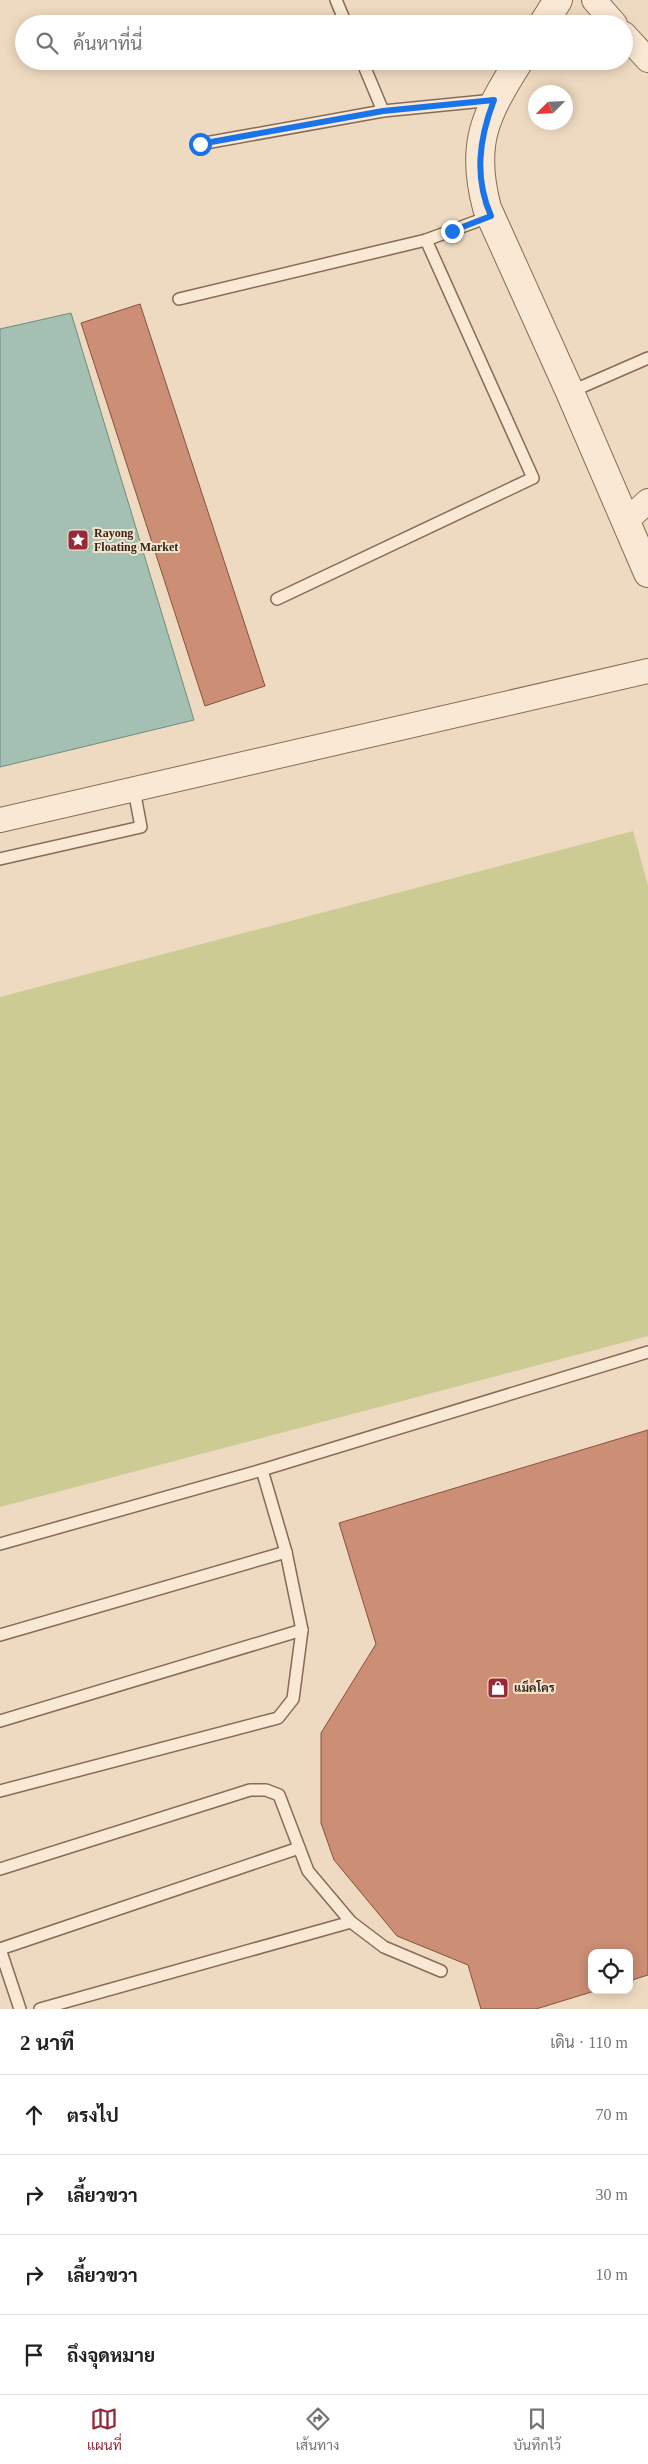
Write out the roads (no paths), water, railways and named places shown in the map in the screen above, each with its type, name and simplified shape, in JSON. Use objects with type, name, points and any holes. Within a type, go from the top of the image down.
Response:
[{"type":"street","points":[[549,15],[558,0]]},
{"type":"street","points":[[594,0],[607,15]]},
{"type":"street","points":[[633,44],[648,60]]},
{"type":"street","points":[[513,70],[494,100],[484,126],[480,154],[480,182],[491,216],[648,573]]},
{"type":"street","points":[[626,521],[648,501]]},
{"type":"street","points":[[0,820],[648,671]]},
{"type":"lane","points":[[336,0],[342,15]]},
{"type":"lane","points":[[366,70],[383,111]]},
{"type":"lane","points":[[200,144],[383,111],[494,100]]},
{"type":"lane","points":[[179,299],[426,240],[491,216]]},
{"type":"lane","points":[[277,599],[533,478],[426,240]]},
{"type":"lane","points":[[570,392],[648,358]]},
{"type":"lane","points":[[0,859],[141,827],[134,790]]},
{"type":"lane","points":[[0,1544],[262,1470],[648,1352]]},
{"type":"lane","points":[[0,1791],[278,1718],[293,1698],[302,1630],[286,1552],[262,1470]]},
{"type":"lane","points":[[0,1635],[286,1552]]},
{"type":"lane","points":[[0,1721],[302,1630]]},
{"type":"lane","points":[[0,1869],[250,1790],[266,1790],[279,1795],[308,1871],[351,1922],[384,1947],[441,1971]]},
{"type":"lane","points":[[20,2009],[0,1949],[299,1848]]},
{"type":"lane","points":[[40,2009],[351,1922]]},
{"type":"place","name":"Rayong Floating Market","points":[[78,540]]},
{"type":"place","name":"แม็คโคร","points":[[498,1688]]}]
